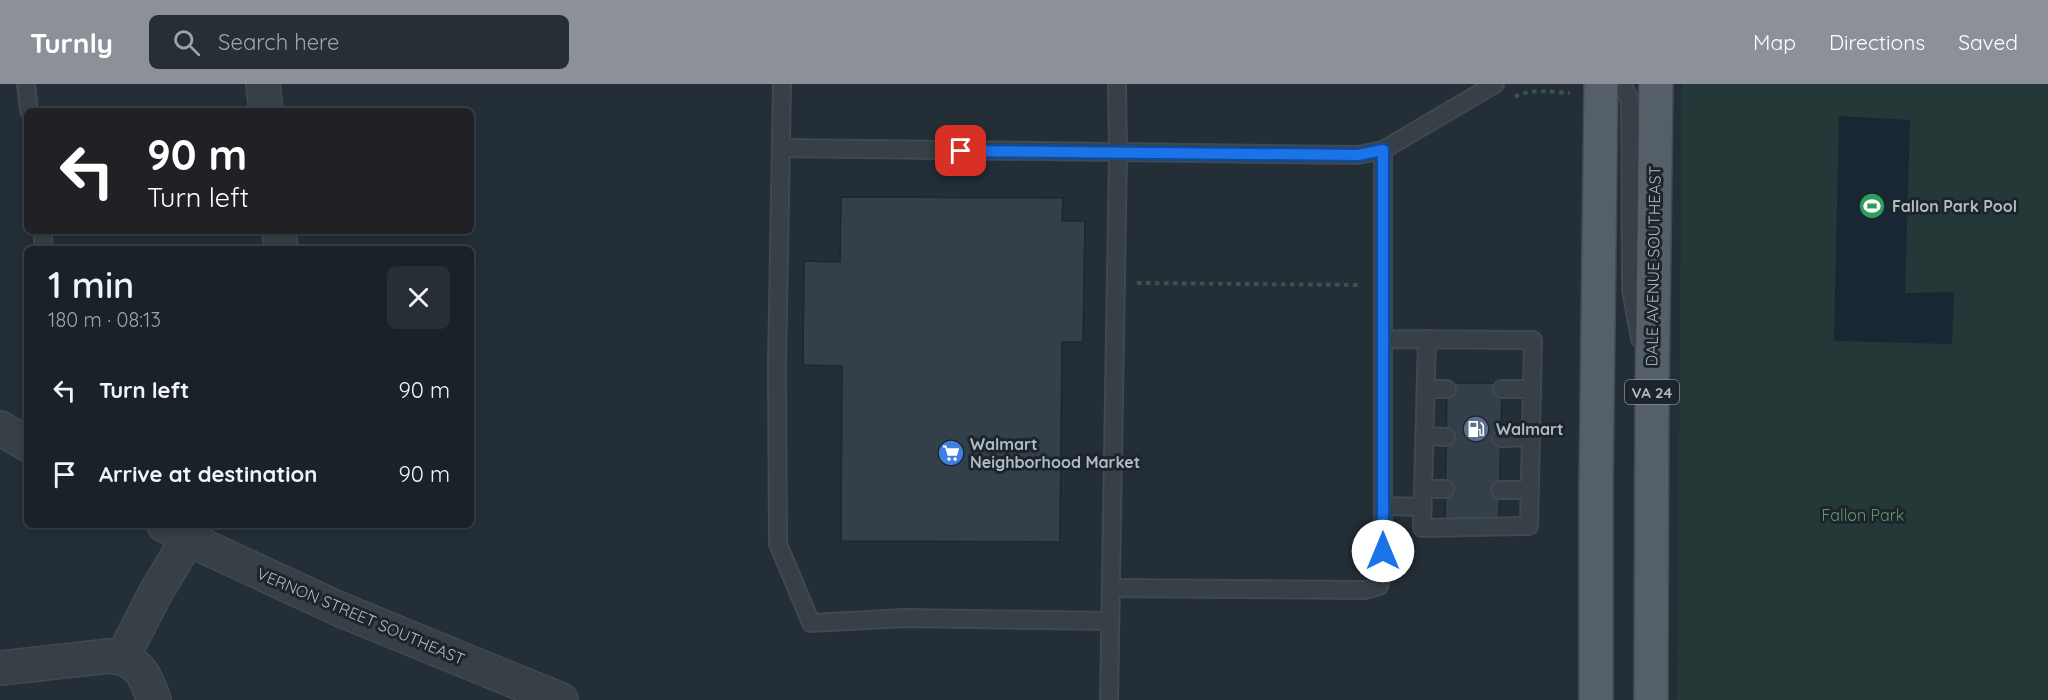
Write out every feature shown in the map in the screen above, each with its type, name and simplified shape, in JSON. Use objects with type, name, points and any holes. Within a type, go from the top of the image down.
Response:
[{"type":"main road","points":[[1596,700],[1601,84]]},
{"type":"main road","name":"DALE AVENUE SOUTHEAST","points":[[1651,700],[1656,84]]},
{"type":"street","points":[[263,84],[266,108]]},
{"type":"street","points":[[0,428],[24,442]]},
{"type":"street","points":[[122,658],[182,530]]},
{"type":"street","name":"VERNON STREET SOUTHEAST","points":[[182,530],[339,609],[561,700]]},
{"type":"street","points":[[0,668],[109,656],[122,658],[132,661],[144,673],[154,700]]},
{"type":"lane","points":[[26,84],[29,108]]},
{"type":"lane","points":[[782,84],[777,366],[778,544],[811,623],[905,618],[1110,621]]},
{"type":"lane","points":[[1109,700],[1118,153],[1117,84]]},
{"type":"lane","points":[[781,148],[1358,155],[1383,150],[1495,84]]},
{"type":"lane","points":[[1622,84],[1630,100],[1631,290],[1652,396]]},
{"type":"lane","points":[[1111,588],[1366,590],[1379,586],[1383,573],[1384,506],[1383,150]]},
{"type":"lane","points":[[1383,339],[1427,339],[1533,340],[1529,526],[1422,528],[1427,339]]},
{"type":"lane","points":[[1502,389],[1532,388]]},
{"type":"lane","points":[[1426,389],[1447,389]]},
{"type":"lane","points":[[1424,436],[1446,436]]},
{"type":"lane","points":[[1501,438],[1531,438]]},
{"type":"lane","points":[[1423,489],[1445,489]]},
{"type":"lane","points":[[1500,490],[1529,490]]},
{"type":"lane","points":[[1384,506],[1423,507]]},
{"type":"green space","name":"Fallon Park","points":[[1682,84],[2048,84],[2048,700],[1677,700]]},
{"type":"water","name":"Fallon Park Pool","points":[[1839,116],[1910,120],[1905,293],[1954,292],[1952,344],[1834,341]]},
{"type":"building","name":"Walmart Neighborhood Market","points":[[841,197],[1063,198],[1062,221],[1085,221],[1083,342],[1062,342],[1060,542],[841,541],[842,366],[803,365],[804,261],[840,262]]},
{"type":"building","points":[[1447,383],[1502,383],[1499,521],[1445,520]]},
{"type":"place","name":"Fallon Park Pool","points":[[1872,206]]},
{"type":"place","name":"Walmart","points":[[1476,429]]},
{"type":"place","name":"Walmart Neighborhood Market","points":[[951,453]]},
{"type":"route","points":[[961,151],[1358,155],[1383,150],[1383,551]]}]
